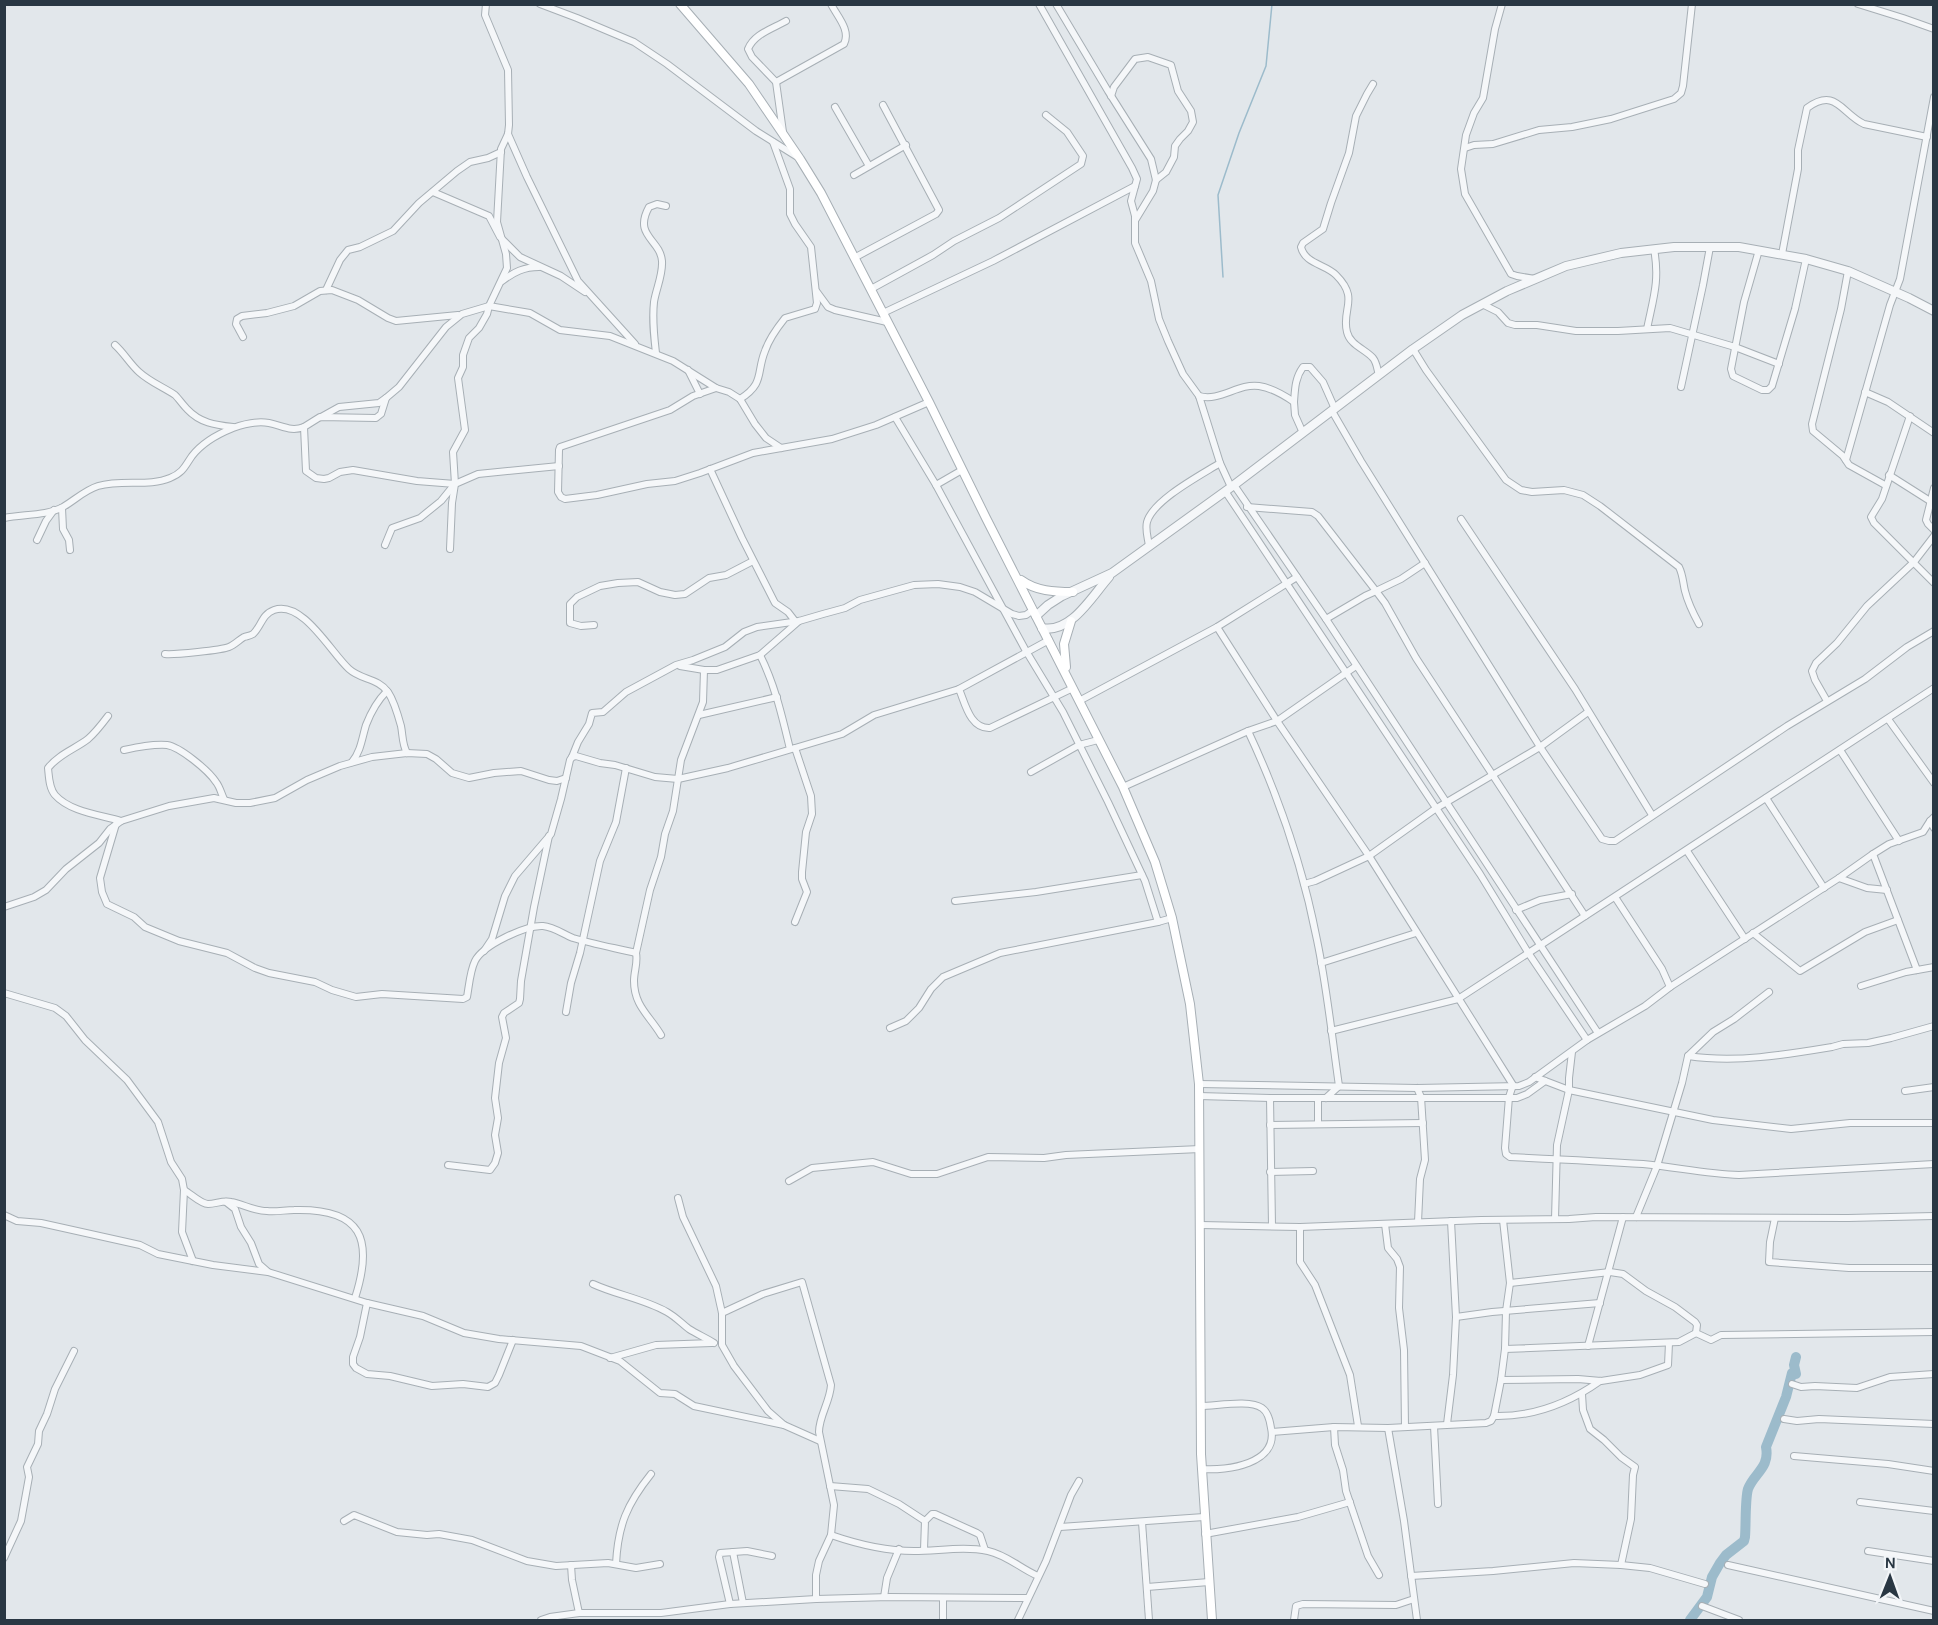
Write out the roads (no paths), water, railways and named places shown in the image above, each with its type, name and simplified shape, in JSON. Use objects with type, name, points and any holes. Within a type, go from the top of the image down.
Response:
[{"type":"main road","points":[[686,6],[749,84],[821,193],[1123,787],[1155,862],[1172,918],[1190,1004],[1199,1096],[1202,1469],[1212,1620]]},
{"type":"main road","points":[[1018,578],[1036,588],[1073,592]]},
{"type":"main road","points":[[1071,621],[1064,644],[1064,655],[1071,684]]},
{"type":"street","points":[[486,4],[485,15],[508,70],[508,134],[527,177],[578,281],[638,346]]},
{"type":"street","points":[[540,4],[633,42],[667,64],[756,131],[800,159]]},
{"type":"street","points":[[776,82],[844,44],[847,33],[831,4]]},
{"type":"street","points":[[1039,4],[1137,179],[1131,201],[1135,222],[1135,243],[1152,281],[1165,334],[1183,374],[1199,396],[1236,506],[1587,1040]]},
{"type":"street","points":[[1056,4],[1151,159],[1156,180],[1153,191],[1135,222]]},
{"type":"street","points":[[1503,4],[1495,29],[1483,98],[1466,135],[1461,169],[1465,194],[1511,274],[1535,279]]},
{"type":"street","points":[[1465,148],[1493,144],[1539,130],[1572,128],[1637,112],[1674,99],[1681,93],[1683,86],[1692,4]]},
{"type":"street","points":[[1858,4],[1934,29]]},
{"type":"street","points":[[784,134],[776,82],[757,63],[748,49],[751,42],[758,36],[786,21]]},
{"type":"street","points":[[1111,96],[1114,87],[1135,59],[1148,57],[1171,65],[1178,91],[1191,111],[1193,122],[1188,132],[1175,146],[1166,172],[1156,180]]},
{"type":"street","points":[[1373,84],[1356,116],[1349,153],[1323,229],[1303,243],[1301,247],[1306,258],[1334,274],[1343,284],[1349,299],[1347,333],[1351,340],[1372,357],[1379,375]]},
{"type":"street","points":[[1846,460],[1905,259],[1934,97]]},
{"type":"street","points":[[1782,254],[1807,108],[1817,101],[1827,99],[1838,104],[1856,121],[1927,137]]},
{"type":"street","points":[[854,258],[939,212],[939,207],[883,105]]},
{"type":"street","points":[[835,107],[869,166]]},
{"type":"street","points":[[871,289],[999,218],[1082,164],[1083,156],[1067,132],[1046,115]]},
{"type":"street","points":[[450,549],[455,484],[453,452],[465,430],[458,378],[469,338],[487,314],[495,291],[507,268],[506,254],[497,222],[497,200],[501,152],[508,134]]},
{"type":"street","points":[[741,399],[757,384],[766,348],[779,325],[785,318],[815,309],[817,291],[811,247],[790,214],[790,189],[773,142]]},
{"type":"street","points":[[854,175],[906,145]]},
{"type":"street","points":[[326,290],[340,260],[348,250],[366,245],[393,231],[419,203],[470,162],[501,152]]},
{"type":"street","points":[[817,291],[828,307],[835,310],[885,317],[1135,186]]},
{"type":"street","points":[[433,192],[489,216],[500,237],[520,256],[561,276],[590,295]]},
{"type":"street","points":[[656,353],[652,326],[662,262],[661,254],[647,237],[644,215],[649,207],[657,204],[666,206]]},
{"type":"street","points":[[1681,387],[1710,247]]},
{"type":"street","points":[[448,1165],[490,1170],[497,1157],[495,1135],[498,1118],[495,1098],[506,1038],[502,1017],[504,1013],[519,1003],[521,981],[549,836],[570,760],[589,724],[592,713],[603,712],[626,692],[676,665],[724,647],[744,632],[757,627],[797,621],[914,585],[938,584],[960,587],[975,592],[1019,616],[1035,613],[1112,573],[1462,315],[1507,291],[1577,264],[1621,253],[1654,249],[1739,247],[1806,259],[1848,271],[1934,311]]},
{"type":"street","points":[[1647,329],[1658,269],[1654,249]]},
{"type":"street","points":[[1759,250],[1744,302],[1731,373],[1762,390],[1767,390],[1772,386],[1795,309],[1806,259]]},
{"type":"street","points":[[502,281],[514,272],[530,267],[540,267]]},
{"type":"street","points":[[1848,271],[1841,309],[1812,424],[1814,431],[1854,468],[1886,485]]},
{"type":"street","points":[[243,337],[236,324],[237,319],[242,316],[294,306],[326,290],[358,300],[396,321],[462,314],[489,306],[530,313],[560,330],[610,336],[673,361],[716,388],[741,399],[754,424],[766,438],[781,448]]},
{"type":"street","points":[[1482,304],[1498,312],[1508,323],[1515,325],[1537,325],[1576,331],[1670,328],[1735,347],[1779,364]]},
{"type":"street","points":[[37,540],[46,521],[78,495],[98,486],[142,481],[154,483],[170,478],[182,472],[192,456],[204,444],[234,427],[267,423],[292,430],[304,427],[339,407],[379,403],[399,387],[444,329],[462,314]]},
{"type":"street","points":[[115,345],[140,373],[177,397],[194,416],[205,423],[234,427]]},
{"type":"street","points":[[1413,349],[1506,480],[1521,490],[1532,492],[1564,490],[1575,492],[1600,506],[1679,567],[1691,609],[1699,624]]},
{"type":"street","points":[[1302,434],[1295,415],[1294,402],[1298,375],[1303,367],[1310,367],[1323,382],[1334,410],[1361,461],[1540,747],[1602,839],[1615,841],[1827,701],[1865,679],[1899,652],[1934,631]]},
{"type":"street","points":[[688,370],[700,394]]},
{"type":"street","points":[[1199,396],[1208,399],[1250,386],[1259,386],[1284,395],[1294,402]]},
{"type":"street","points":[[716,388],[693,396],[670,410],[561,447],[558,492],[561,497],[565,499],[597,495],[687,478],[753,453],[832,439],[895,417],[929,402]]},
{"type":"street","points":[[1865,392],[1888,402],[1934,433]]},
{"type":"street","points":[[320,417],[368,420],[376,418],[381,414],[387,398]]},
{"type":"street","points":[[1910,416],[1882,499],[1871,517],[1934,583]]},
{"type":"street","points":[[895,417],[936,484],[1026,651],[1063,712],[1142,875],[1158,922]]},
{"type":"street","points":[[304,427],[305,466],[308,474],[316,478],[329,478],[340,472],[352,470],[417,482],[455,484]]},
{"type":"street","points":[[1149,546],[1148,521],[1156,509],[1167,497],[1220,463]]},
{"type":"street","points":[[385,545],[392,528],[420,518],[441,501],[455,484],[477,474],[559,466]]},
{"type":"street","points":[[710,469],[775,603],[797,621]]},
{"type":"street","points":[[936,484],[962,470]]},
{"type":"street","points":[[1889,475],[1930,501]]},
{"type":"street","points":[[1230,488],[1249,507],[1326,619],[1598,1032]]},
{"type":"street","points":[[1934,488],[1926,520],[1934,530]]},
{"type":"street","points":[[1236,506],[1312,512],[1318,516],[1385,603],[1416,658],[1586,916]]},
{"type":"street","points":[[4,518],[58,509]]},
{"type":"street","points":[[58,509],[63,529],[69,540],[70,550]]},
{"type":"street","points":[[1461,519],[1575,688],[1652,815]]},
{"type":"street","points":[[1827,701],[1812,671],[1815,663],[1837,643],[1867,606],[1914,562],[1934,536]]},
{"type":"street","points":[[594,625],[581,626],[570,623],[570,604],[577,597],[600,586],[638,582],[660,592],[685,594],[709,578],[726,575],[753,561]]},
{"type":"street","points":[[1326,619],[1365,596],[1401,579],[1425,563]]},
{"type":"street","points":[[1042,627],[1058,628],[1071,621],[1112,573]]},
{"type":"street","points":[[1079,701],[1217,627],[1297,577]]},
{"type":"street","points":[[165,654],[177,655],[228,648],[252,635],[266,615],[274,610],[294,611],[314,627],[349,670],[360,677],[379,682],[387,691],[400,723],[403,745],[407,753]]},
{"type":"street","points":[[676,665],[717,670],[760,655],[797,621]]},
{"type":"street","points":[[1217,627],[1369,856],[1513,1085]]},
{"type":"street","points":[[572,757],[615,765],[655,777],[678,780],[728,768],[842,734],[874,715],[959,689],[1049,640]]},
{"type":"street","points":[[760,655],[770,676],[793,748],[809,787],[812,810],[806,832],[802,872],[807,892],[795,922]]},
{"type":"street","points":[[1123,787],[1277,720],[1356,666]]},
{"type":"street","points":[[661,1035],[639,1005],[634,984],[636,953],[650,890],[673,811],[681,760],[705,695],[704,670]]},
{"type":"street","points":[[959,689],[974,723],[983,729],[990,728],[1053,698],[1071,684]]},
{"type":"street","points":[[1331,1031],[1458,999],[1934,688]]},
{"type":"street","points":[[351,762],[362,743],[373,708],[387,691]]},
{"type":"street","points":[[699,715],[777,697]]},
{"type":"street","points":[[1304,884],[1369,856],[1435,809],[1540,747],[1588,712]]},
{"type":"street","points":[[108,716],[89,738],[55,759],[48,768],[49,781],[54,795],[77,808],[119,822]]},
{"type":"street","points":[[1888,718],[1934,783]]},
{"type":"street","points":[[1248,731],[1270,779],[1304,884],[1321,963],[1339,1086]]},
{"type":"street","points":[[1031,772],[1079,745],[1098,740]]},
{"type":"street","points":[[124,750],[152,745],[168,745],[178,749],[211,775],[218,784],[224,799]]},
{"type":"street","points":[[1840,750],[1899,841]]},
{"type":"street","points":[[4,907],[34,897],[46,890],[119,822],[169,806],[214,798],[236,803],[250,803],[275,798],[307,780],[351,762],[372,757],[407,753],[428,754],[452,773],[469,778],[521,771],[549,780],[566,778]]},
{"type":"street","points":[[566,1012],[600,861],[615,822],[626,768]]},
{"type":"street","points":[[1766,798],[1824,888]]},
{"type":"street","points":[[119,822],[100,878],[107,904],[134,916],[145,927],[179,941],[227,953],[262,970],[315,982],[356,997],[382,994],[463,999],[467,997],[474,962],[492,939],[505,896],[515,876],[549,836]]},
{"type":"street","points":[[1198,1084],[1417,1088],[1519,1086],[1529,1082],[1572,1053],[1598,1032],[1645,1006],[1670,987],[1873,854],[1923,832],[1932,822]]},
{"type":"street","points":[[1687,851],[1745,939]]},
{"type":"street","points":[[1873,854],[1917,970]]},
{"type":"street","points":[[1480,874],[1488,867]]},
{"type":"street","points":[[955,900],[1036,892],[1142,875]]},
{"type":"street","points":[[1839,878],[1868,888],[1887,890]]},
{"type":"street","points":[[1516,910],[1540,900],[1572,894]]},
{"type":"street","points":[[1615,897],[1657,961],[1670,987]]},
{"type":"street","points":[[890,1028],[906,1021],[943,977],[999,953],[1172,918]]},
{"type":"street","points":[[1753,933],[1800,970],[1865,932],[1898,920]]},
{"type":"street","points":[[484,951],[498,941],[531,927],[542,926],[554,928],[582,940],[636,953]]},
{"type":"street","points":[[1321,963],[1416,933]]},
{"type":"street","points":[[1861,986],[1934,967]]},
{"type":"street","points":[[1636,1217],[1657,1166],[1688,1056],[1713,1032],[1769,992]]},
{"type":"street","points":[[4,993],[55,1008],[66,1016],[85,1040],[127,1080],[153,1112],[169,1156],[182,1179],[184,1190],[182,1233],[193,1261]]},
{"type":"street","points":[[1688,1056],[1763,1058],[1843,1044],[1868,1043],[1934,1026]]},
{"type":"street","points":[[1555,1219],[1556,1158],[1569,1090],[1572,1053]]},
{"type":"street","points":[[1535,1077],[1569,1090],[1672,1112],[1713,1120],[1791,1129],[1850,1123],[1934,1123]]},
{"type":"street","points":[[1199,1096],[1517,1098],[1545,1081]]},
{"type":"street","points":[[1513,1085],[1509,1097],[1505,1148],[1506,1154],[1510,1157],[1556,1158],[1739,1175],[1934,1164]]},
{"type":"street","points":[[1326,1098],[1339,1086]]},
{"type":"street","points":[[1905,1091],[1934,1087]]},
{"type":"street","points":[[1417,1088],[1421,1097],[1424,1123],[1425,1160],[1420,1179],[1418,1222]]},
{"type":"street","points":[[1270,1098],[1272,1226]]},
{"type":"street","points":[[1318,1098],[1318,1123]]},
{"type":"street","points":[[1270,1125],[1424,1123]]},
{"type":"street","points":[[789,1181],[812,1168],[873,1162],[911,1174],[937,1174],[988,1157],[1044,1158],[1200,1149]]},
{"type":"street","points":[[1270,1172],[1313,1171]]},
{"type":"street","points":[[184,1190],[207,1204],[225,1201],[264,1211],[293,1210],[334,1214],[348,1220],[361,1235],[363,1245],[362,1275],[355,1298]]},
{"type":"street","points":[[678,1198],[683,1217],[716,1286],[722,1313],[722,1345],[761,1403],[784,1425]]},
{"type":"street","points":[[225,1201],[235,1209],[259,1264],[268,1272]]},
{"type":"street","points":[[4,1215],[17,1221],[41,1223],[140,1245],[152,1252],[193,1261],[268,1272],[367,1303],[414,1313],[464,1333],[581,1346],[620,1361],[660,1393],[675,1394],[694,1406],[784,1425],[820,1441]]},
{"type":"street","points":[[1201,1225],[1299,1227],[1623,1217],[1934,1216]]},
{"type":"street","points":[[1588,1346],[1610,1272],[1623,1217]]},
{"type":"street","points":[[1775,1218],[1769,1262],[1849,1268],[1934,1268]]},
{"type":"street","points":[[1272,1432],[1358,1426],[1388,1428],[1434,1426],[1486,1423],[1491,1420],[1494,1416],[1501,1380],[1510,1283],[1503,1220]]},
{"type":"street","points":[[1447,1424],[1453,1375],[1456,1317],[1451,1221]]},
{"type":"street","points":[[1385,1224],[1388,1248],[1400,1267],[1399,1308],[1404,1350],[1405,1427]]},
{"type":"street","points":[[1299,1227],[1300,1262],[1315,1285],[1350,1375],[1358,1426]]},
{"type":"street","points":[[1510,1283],[1610,1272],[1623,1274],[1646,1291],[1676,1307],[1695,1322],[1696,1333]]},
{"type":"street","points":[[722,1313],[763,1294],[802,1282],[831,1385],[831,1396],[819,1424],[820,1441],[834,1505],[831,1535],[819,1561],[816,1575],[816,1599]]},
{"type":"street","points":[[593,1284],[613,1293],[656,1306],[680,1320],[687,1328],[722,1345]]},
{"type":"street","points":[[367,1303],[353,1357],[353,1364],[356,1368],[367,1374],[390,1376],[432,1386],[448,1387],[463,1384],[488,1387],[495,1383],[513,1340]]},
{"type":"street","points":[[1456,1317],[1600,1303]]},
{"type":"street","points":[[1696,1333],[1711,1340],[1721,1335],[1934,1332]]},
{"type":"street","points":[[1505,1349],[1669,1343],[1679,1342],[1696,1333]]},
{"type":"street","points":[[610,1358],[656,1345],[714,1342]]},
{"type":"street","points":[[1501,1380],[1601,1381],[1640,1375],[1668,1365],[1669,1343]]},
{"type":"street","points":[[4,1558],[21,1521],[29,1478],[27,1467],[38,1444],[39,1431],[55,1389],[74,1351]]},
{"type":"street","points":[[1792,1384],[1801,1387],[1857,1388],[1890,1377],[1934,1374]]},
{"type":"street","points":[[1494,1416],[1525,1414],[1564,1402],[1582,1394],[1601,1381]]},
{"type":"street","points":[[1582,1394],[1583,1410],[1590,1429],[1635,1467],[1631,1519],[1621,1565]]},
{"type":"street","points":[[1201,1406],[1255,1405],[1263,1408],[1269,1418],[1272,1432],[1271,1443],[1258,1459],[1245,1465],[1202,1469]]},
{"type":"street","points":[[1784,1419],[1934,1424]]},
{"type":"street","points":[[1434,1426],[1438,1504]]},
{"type":"street","points":[[1334,1427],[1335,1445],[1350,1502],[1368,1556],[1378,1575]]},
{"type":"street","points":[[1388,1428],[1404,1521],[1417,1620]]},
{"type":"street","points":[[1794,1456],[1888,1464],[1934,1471]]},
{"type":"street","points":[[616,1564],[618,1540],[624,1519],[631,1502],[651,1474]]},
{"type":"street","points":[[1018,1620],[1046,1562],[1071,1495],[1079,1481]]},
{"type":"street","points":[[830,1486],[868,1489],[899,1504],[925,1521]]},
{"type":"street","points":[[1205,1534],[1298,1516],[1350,1502]]},
{"type":"street","points":[[1860,1502],[1934,1511]]},
{"type":"street","points":[[924,1550],[925,1521],[932,1514],[980,1535],[985,1550]]},
{"type":"street","points":[[344,1521],[354,1515],[397,1532],[452,1536],[472,1540],[527,1561],[556,1566],[616,1564],[636,1568],[660,1564]]},
{"type":"street","points":[[1060,1527],[1204,1517]]},
{"type":"street","points":[[1142,1522],[1149,1620]]},
{"type":"street","points":[[831,1535],[856,1543],[899,1549],[985,1550],[997,1553],[1038,1576]]},
{"type":"street","points":[[884,1597],[887,1578],[899,1549]]},
{"type":"street","points":[[730,1604],[719,1555],[722,1552],[747,1551],[772,1556]]},
{"type":"street","points":[[1868,1551],[1934,1561]]},
{"type":"street","points":[[733,1552],[743,1603]]},
{"type":"street","points":[[1411,1576],[1566,1564],[1621,1565],[1669,1572],[1705,1584]]},
{"type":"street","points":[[571,1565],[579,1613]]},
{"type":"street","points":[[1728,1565],[1934,1611]]},
{"type":"street","points":[[1147,1587],[1209,1582]]},
{"type":"street","points":[[541,1620],[579,1613],[661,1613],[730,1604],[816,1599],[884,1597],[1028,1599]]},
{"type":"street","points":[[943,1599],[943,1620]]},
{"type":"street","points":[[1294,1620],[1296,1606],[1303,1604],[1396,1605],[1414,1599]]},
{"type":"street","points":[[1702,1606],[1739,1620]]},
{"type":"street","points":[[661,1613],[662,1620]]},
{"type":"waterway","points":[[1223,277],[1218,195],[1239,133],[1266,66],[1272,4]]},
{"type":"waterway","points":[[1690,1620],[1707,1597],[1712,1577],[1720,1563],[1726,1555],[1744,1541],[1748,1489],[1766,1460],[1766,1447],[1786,1397],[1792,1373],[1796,1374],[1794,1365],[1796,1357]]}]
